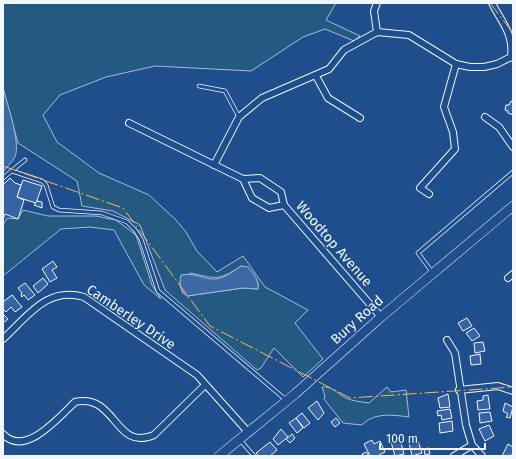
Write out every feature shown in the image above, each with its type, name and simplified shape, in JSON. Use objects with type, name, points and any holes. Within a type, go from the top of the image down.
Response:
[{"type":"main road","name":"Bury Road","points":[[219,456],[287,401],[381,317],[513,206]]},
{"type":"street","points":[[377,3],[374,11],[377,32]]},
{"type":"street","points":[[214,165],[239,116],[262,98],[330,69],[344,50],[377,32],[409,35],[456,64],[470,67],[484,67],[497,64],[512,57],[513,44],[510,34],[492,3]]},
{"type":"street","points":[[429,194],[420,188],[455,149],[453,132],[444,106],[456,64]]},
{"type":"street","points":[[316,76],[328,98],[360,118]]},
{"type":"street","points":[[485,117],[499,127],[513,147]]},
{"type":"street","name":"Woodtop Avenue","points":[[129,123],[243,179],[260,178],[281,192],[284,205],[381,317]]},
{"type":"street","name":"Woodtop Avenue","points":[[243,179],[252,198],[269,208],[284,205]]},
{"type":"street","name":"Camberley Drive","points":[[3,339],[42,303],[59,295],[74,294],[84,297],[197,375],[205,386],[249,433]]},
{"type":"street","points":[[447,340],[455,353],[459,390],[466,425],[472,444],[482,456]]},
{"type":"street","points":[[3,434],[12,441],[27,441],[35,437],[75,402],[83,401],[100,405],[126,434],[132,437],[147,438],[154,435],[205,386]]},
{"type":"street","points":[[459,390],[498,386],[513,391]]},
{"type":"street","points":[[454,456],[472,444]]},
{"type":"lane","points":[[200,86],[225,91],[239,116]]},
{"type":"lane","points":[[3,178],[25,160]]},
{"type":"lane","points":[[12,171],[42,181],[46,185],[53,207],[59,210],[102,213],[127,222],[141,239],[158,290],[287,401]]},
{"type":"lane","points":[[432,273],[418,253],[513,172]]},
{"type":"lane","points":[[240,440],[254,456]]},
{"type":"shaded area","points":[[3,3],[336,3],[326,20],[360,36],[354,41],[325,29],[303,37],[251,71],[155,66],[106,77],[60,95],[43,115],[57,142],[99,173],[149,195],[176,220],[186,232],[197,251],[217,272],[243,256],[265,287],[308,310],[295,323],[323,359],[303,377],[274,348],[261,368],[257,370],[165,290],[140,225],[113,211],[82,206],[77,181],[18,143],[3,88]],"holes":[[[241,266],[256,278],[258,289],[243,288],[187,296],[182,292],[180,282],[190,273],[211,277],[221,277]]]},
{"type":"shaded area","points":[[3,88],[15,133],[16,150],[15,157],[3,172]]},
{"type":"shaded area","points":[[23,210],[48,216],[96,216],[116,220],[136,235],[152,285],[161,299],[144,285],[114,230],[90,227],[61,229],[3,276],[3,225],[7,218],[18,219]]},
{"type":"shaded area","points":[[241,266],[248,267],[256,277],[258,289],[243,288],[187,296],[181,290],[181,275],[191,274],[216,279],[226,276]]},
{"type":"shaded area","points":[[322,387],[332,389],[348,399],[369,403],[387,387],[391,392],[406,390],[409,417],[384,415],[372,418],[362,425],[343,423],[324,399],[325,396]]},
{"type":"building","points":[[511,101],[513,102],[513,115],[505,110],[506,105],[509,105]]},
{"type":"building","points":[[10,178],[15,183],[21,185],[17,197],[24,200],[18,219],[5,214],[3,220],[3,185]]},
{"type":"building","points":[[23,180],[42,186],[36,203],[17,197]]},
{"type":"building","points":[[37,201],[42,202],[42,208],[34,205]]},
{"type":"building","points":[[53,261],[57,267],[52,270],[57,278],[50,282],[42,269]]},
{"type":"building","points":[[43,278],[48,284],[38,293],[33,286]]},
{"type":"building","points":[[25,283],[35,295],[28,300],[24,295],[22,297],[22,293],[18,288]]},
{"type":"building","points":[[12,295],[22,307],[15,312],[11,307],[6,312],[3,309],[3,302]]},
{"type":"building","points":[[3,314],[8,319],[3,323]]},
{"type":"building","points":[[467,318],[472,326],[463,331],[458,323]]},
{"type":"building","points":[[474,328],[480,336],[472,341],[466,333]]},
{"type":"building","points":[[483,342],[485,351],[475,353],[474,343]]},
{"type":"building","points":[[480,354],[481,364],[471,365],[470,356]]},
{"type":"building","points":[[448,394],[450,407],[440,408],[438,398]]},
{"type":"building","points":[[488,395],[490,409],[478,410],[477,401],[483,400],[483,396]]},
{"type":"building","points":[[317,401],[324,413],[318,420],[308,408]]},
{"type":"building","points":[[505,403],[513,407],[510,418],[506,417],[508,414],[503,411]]},
{"type":"building","points":[[450,409],[452,418],[442,420],[441,415],[438,416],[437,411]]},
{"type":"building","points":[[490,412],[492,421],[480,423],[479,413]]},
{"type":"building","points":[[302,413],[310,423],[304,428],[296,418]]},
{"type":"building","points":[[296,418],[303,428],[297,433],[289,423]]},
{"type":"building","points":[[336,418],[340,423],[335,427],[331,422]]},
{"type":"building","points":[[452,421],[453,431],[440,433],[439,423]]},
{"type":"building","points":[[489,425],[494,436],[485,441],[479,429]]},
{"type":"building","points":[[281,429],[288,437],[278,445],[273,439]]},
{"type":"building","points":[[292,434],[295,438],[290,443],[286,439]]},
{"type":"building","points":[[400,439],[404,454],[395,456],[391,442]]},
{"type":"building","points":[[372,440],[374,444],[380,441],[385,452],[379,455],[380,456],[370,456],[364,444]]},
{"type":"building","points":[[418,441],[422,453],[412,456],[409,443]]},
{"type":"building","points":[[270,442],[277,450],[270,456],[259,456],[256,453]]},
{"type":"building","points":[[508,444],[513,447],[513,455],[502,456]]},
{"type":"building","points":[[429,448],[430,454],[425,455],[424,449]]},
{"type":"building","points":[[366,452],[369,456],[363,456],[362,454]]},
{"type":"power","points":[[490,3],[513,33]]},
{"type":"power","points":[[3,166],[123,208],[210,326],[350,398],[513,387]]}]
